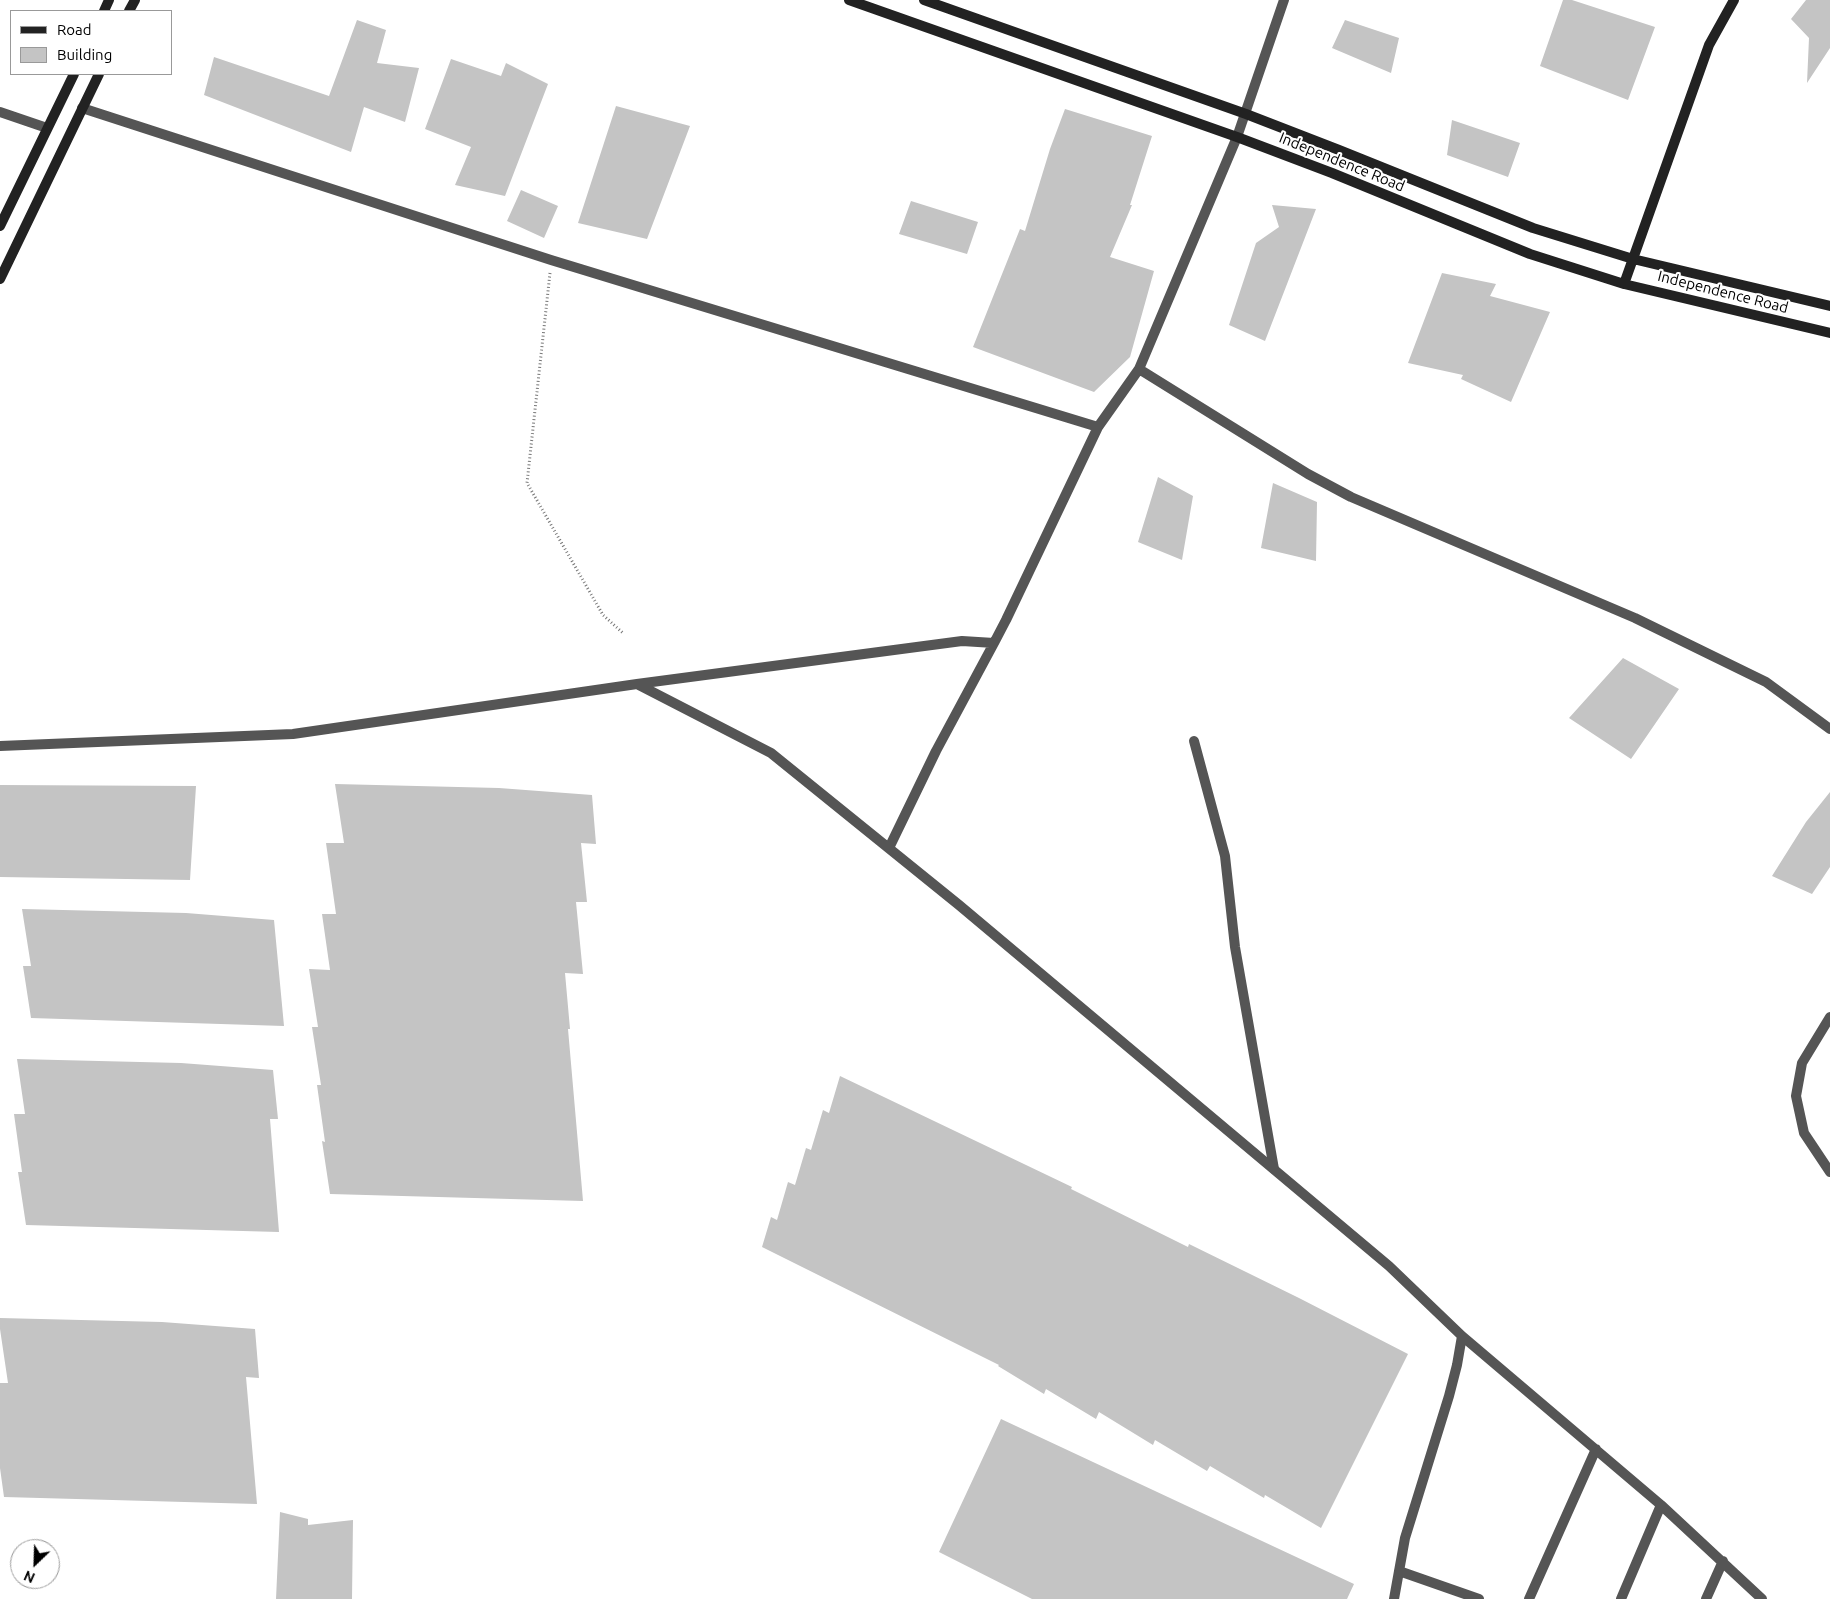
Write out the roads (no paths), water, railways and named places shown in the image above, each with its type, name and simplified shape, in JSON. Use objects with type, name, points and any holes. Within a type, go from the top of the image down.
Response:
[{"type":"main road","name":"Independence Road","points":[[849,0],[1237,137],[1332,173],[1530,254],[1624,284],[1830,334]]},
{"type":"main road","name":"Independence Road","points":[[924,0],[1246,114],[1533,228],[1633,259],[1830,306]]},
{"type":"main road","points":[[1624,284],[1709,45],[1734,0]]},
{"type":"main road","points":[[0,226],[74,75]]},
{"type":"main road","points":[[0,279],[98,75]]},
{"type":"street","points":[[889,848],[936,751],[1006,620],[1098,427],[1139,369],[1237,137],[1284,0]]},
{"type":"street","points":[[82,108],[551,260],[1098,427]]},
{"type":"street","points":[[0,112],[47,128]]},
{"type":"street","points":[[1139,369],[1308,474],[1351,497],[1644,622],[1766,682],[1830,729]]},
{"type":"street","points":[[0,746],[293,734],[637,684],[962,641],[994,643]]},
{"type":"street","points":[[637,684],[771,753],[889,848],[1389,1266],[1462,1336],[1662,1505],[1762,1599]]},
{"type":"street","points":[[1194,741],[1225,856],[1235,947],[1274,1169]]},
{"type":"street","points":[[1830,1018],[1802,1063],[1796,1096],[1804,1133],[1830,1172]]},
{"type":"street","points":[[1394,1599],[1405,1538],[1449,1396],[1462,1336]]},
{"type":"street","points":[[1529,1599],[1596,1449]]},
{"type":"street","points":[[1622,1599],[1662,1505]]},
{"type":"street","points":[[1706,1599],[1723,1561]]},
{"type":"street","points":[[1399,1571],[1479,1599]]}]
